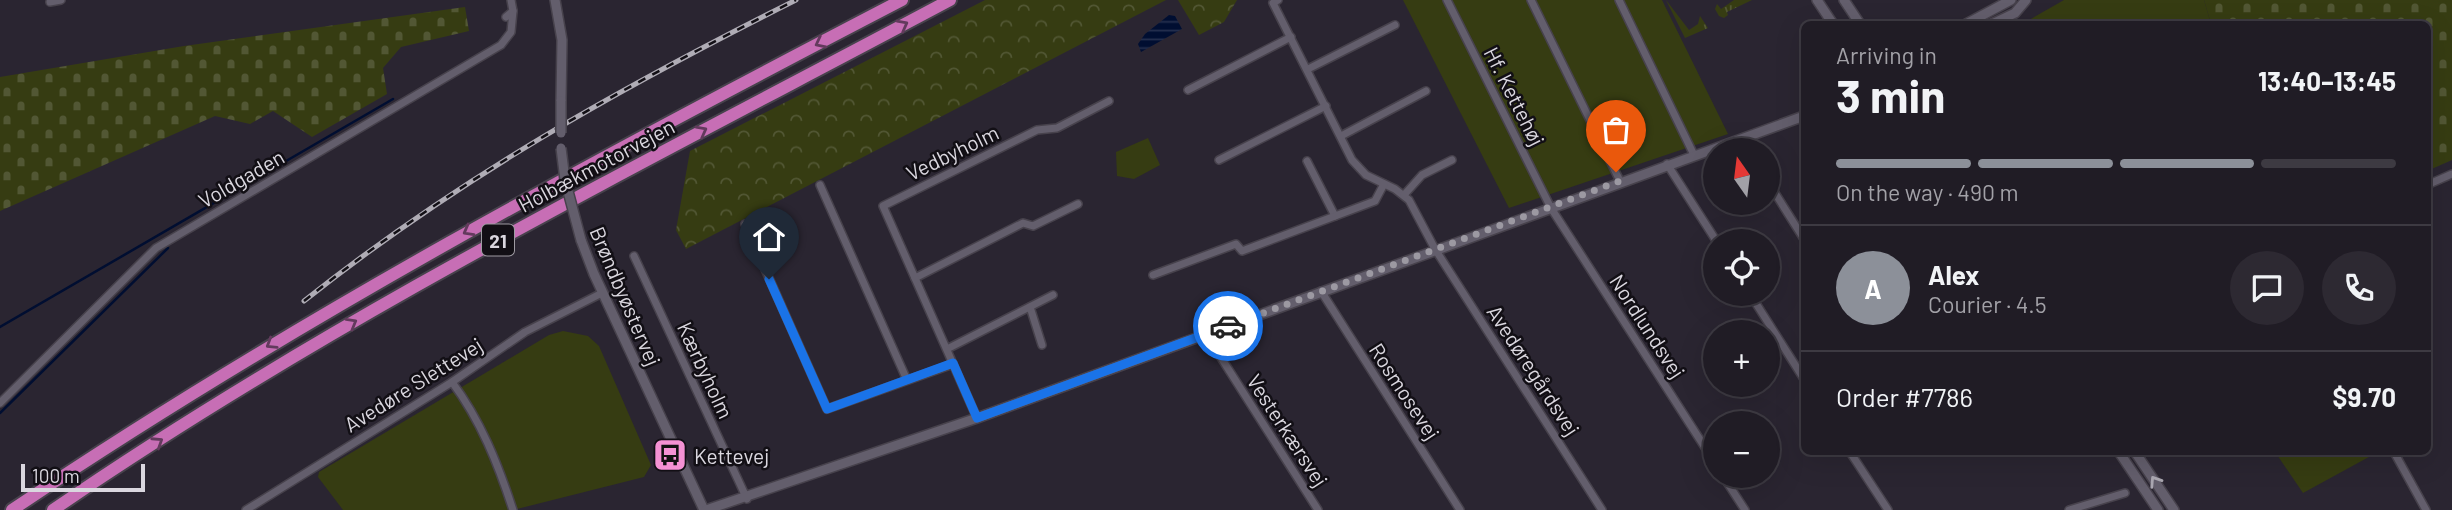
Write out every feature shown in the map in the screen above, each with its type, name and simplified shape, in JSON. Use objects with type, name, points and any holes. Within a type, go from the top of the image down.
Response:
[{"type":"highway","name":"Holbækmotorvejen","points":[[12,510],[149,419],[398,269],[902,0]]},
{"type":"highway","name":"Holbækmotorvejen","points":[[53,510],[295,356],[414,286],[950,0]]},
{"type":"street","points":[[50,2],[61,0]]},
{"type":"street","points":[[506,17],[513,11],[511,0]]},
{"type":"street","name":"Brøndbyøstervej","points":[[555,0],[562,40],[561,134],[565,180],[581,240],[602,293],[705,510]]},
{"type":"street","points":[[1278,0],[1273,3],[1358,167],[1404,195],[1422,175],[1452,160]]},
{"type":"street","name":"Hf. Kettehøj","points":[[1447,0],[1551,208]]},
{"type":"street","points":[[1531,0],[1620,181]]},
{"type":"street","points":[[1619,0],[1694,155]]},
{"type":"street","points":[[1817,0],[1831,21]]},
{"type":"street","points":[[1844,0],[1858,21]]},
{"type":"street","points":[[1972,21],[2011,0]]},
{"type":"street","points":[[1998,21],[2015,13],[2026,0]]},
{"type":"street","name":"Voldgaden","points":[[0,403],[156,248],[500,46],[511,32],[513,11]]},
{"type":"street","points":[[1308,69],[1395,25]]},
{"type":"street","points":[[1188,90],[1291,37]]},
{"type":"street","points":[[1340,136],[1426,92]]},
{"type":"street","name":"Vedbyholm","points":[[977,418],[883,206],[1037,130],[1056,128],[1109,101]]},
{"type":"street","points":[[1219,160],[1326,106]]},
{"type":"street","points":[[1745,138],[1801,117]]},
{"type":"street","points":[[705,510],[747,499],[977,418],[1703,152]]},
{"type":"street","points":[[1307,161],[1335,216]]},
{"type":"street","points":[[1667,164],[1709,229]]},
{"type":"street","points":[[2431,183],[2452,174]]},
{"type":"street","points":[[1153,275],[1237,244],[1242,251],[1375,201],[1384,184]]},
{"type":"street","points":[[820,185],[907,380]]},
{"type":"street","name":"Avedøregårdsvej","points":[[1404,195],[1435,249],[1602,510]]},
{"type":"street","points":[[1780,201],[1801,234]]},
{"type":"street","points":[[915,278],[1023,223],[1033,226],[1078,204]]},
{"type":"street","name":"Nordlundsvej","points":[[1551,208],[1703,444]]},
{"type":"street","points":[[745,224],[827,409],[953,363]]},
{"type":"street","name":"Kærbyholm","points":[[634,256],[747,499]]},
{"type":"street","name":"Rosmosevej","points":[[1321,291],[1460,510]]},
{"type":"street","name":"Avedøre Slettevej","points":[[246,510],[452,382],[525,332],[602,293]]},
{"type":"street","points":[[947,349],[1053,295]]},
{"type":"street","points":[[1758,306],[1801,374]]},
{"type":"street","points":[[1030,307],[1042,345]]},
{"type":"street","name":"Vesterkærsvej","points":[[1206,334],[1318,510]]},
{"type":"street","points":[[452,382],[472,409],[487,440],[513,510]]},
{"type":"street","points":[[1852,455],[1888,510]]},
{"type":"street","points":[[2121,455],[2158,510]]},
{"type":"street","points":[[2137,455],[2174,510]]},
{"type":"street","points":[[2396,455],[2426,510]]},
{"type":"street","points":[[1731,488],[1745,510]]},
{"type":"street","points":[[2069,510],[2125,493]]},
{"type":"green space","points":[[985,0],[1166,0],[686,249],[676,230],[690,151]]},
{"type":"green space","points":[[1178,0],[1237,0],[1224,22],[1199,35]]},
{"type":"green space","points":[[1403,0],[1662,0],[1728,134],[1703,138],[1703,142],[1509,208]]},
{"type":"green space","points":[[1666,0],[1689,30],[1698,24],[1700,16],[1708,28],[1685,38]]},
{"type":"green space","points":[[1734,0],[1752,0],[1727,12],[1728,15],[1724,18],[1719,16],[1715,9],[1717,4],[1721,9]]},
{"type":"green space","points":[[2064,0],[2204,0],[2210,21],[2027,21]]},
{"type":"green space","points":[[2204,0],[2452,0],[2452,160],[2431,169],[2431,21],[2210,21]]},
{"type":"green space","points":[[465,7],[469,31],[401,47],[383,68],[387,94],[312,137],[273,111],[250,124],[215,116],[0,211],[0,77],[184,46]]},
{"type":"green space","points":[[1148,138],[1160,165],[1134,179],[1117,176],[1116,152]]},
{"type":"green space","points":[[563,331],[588,336],[599,346],[651,465],[644,477],[513,510],[343,510],[318,477],[319,472],[549,335]]},
{"type":"green space","points":[[2277,455],[2373,455],[2303,493]]},
{"type":"water","points":[[1169,15],[1175,16],[1182,29],[1141,52],[1138,44],[1145,34]]},
{"type":"waterway","points":[[0,327],[393,99]]},
{"type":"waterway","points":[[0,413],[168,248]]},
{"type":"railway","points":[[304,301],[422,214],[542,137],[667,67],[796,0]]},
{"type":"way so far","points":[[1228,326],[1620,181],[1616,172]]},
{"type":"place","name":"Kettevej","points":[[670,455]]},
{"type":"route","points":[[769,279],[827,409],[953,363],[977,418],[1228,326]]}]
